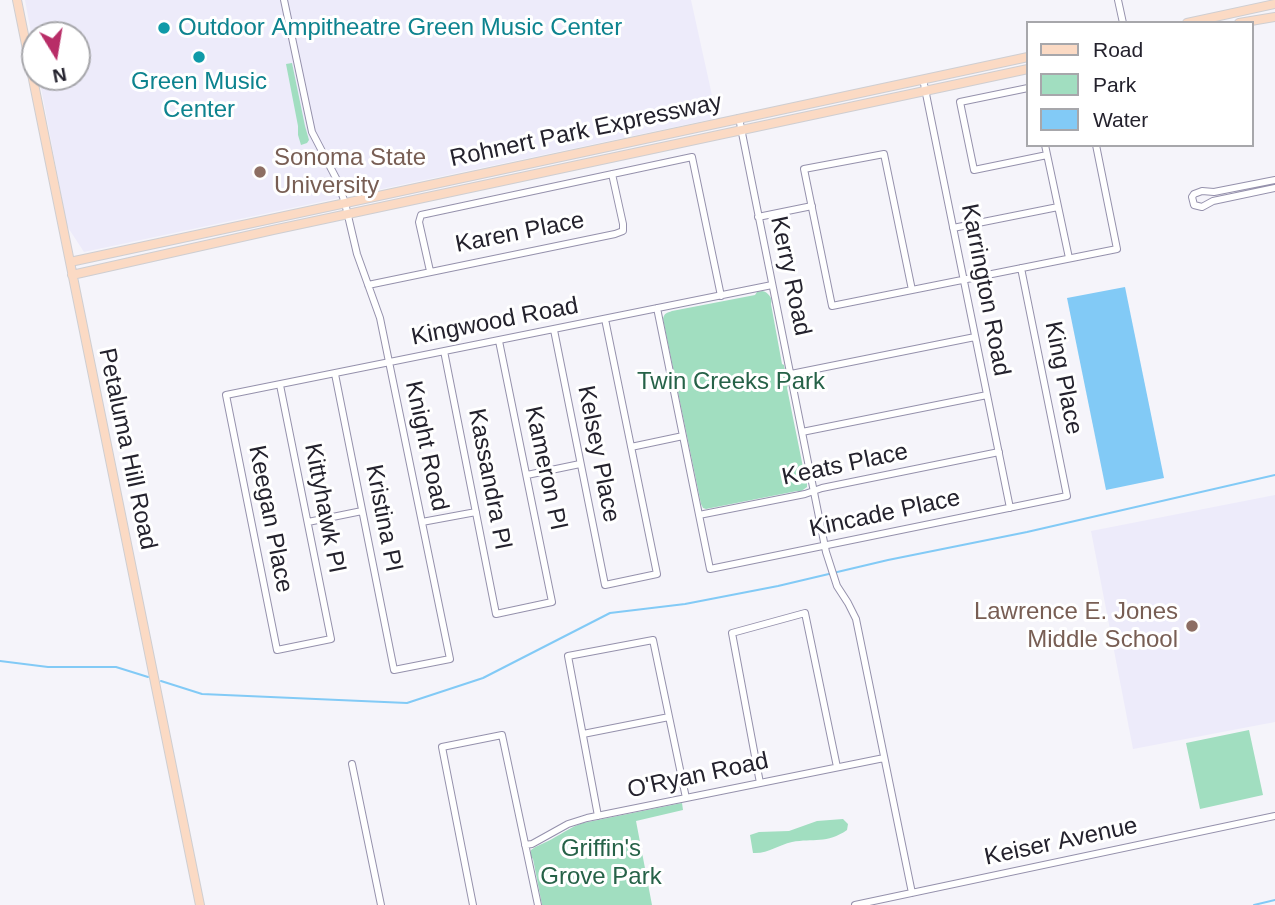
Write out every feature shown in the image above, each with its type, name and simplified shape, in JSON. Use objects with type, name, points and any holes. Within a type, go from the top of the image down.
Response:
[{"type":"main road","name":"Petaluma Hill Road","points":[[17,0],[200,905]]},
{"type":"main road","points":[[1195,21],[1275,4]]},
{"type":"main road","points":[[1251,21],[1275,17]]},
{"type":"main road","name":"Rohnert Park Expressway","points":[[69,261],[1026,57]]},
{"type":"main road","name":"Rohnert Park Expressway","points":[[72,275],[1026,69]]},
{"type":"street","name":"Knight Road","points":[[284,0],[312,132],[333,169],[345,203],[357,254],[377,310],[450,659]]},
{"type":"street","points":[[1118,0],[1122,21]]},
{"type":"street","name":"Karrington Road","points":[[923,79],[1010,508]]},
{"type":"street","points":[[1026,88],[960,102],[974,170],[1047,155]]},
{"type":"street","name":"Kerry Road","points":[[738,118],[828,565],[856,619],[884,758]]},
{"type":"street","points":[[1045,147],[1069,258]]},
{"type":"street","points":[[912,290],[884,154],[804,169],[832,306],[964,280],[1069,258],[1117,249],[1096,147]]},
{"type":"street","points":[[430,271],[419,222],[421,215],[692,157],[721,296]]},
{"type":"street","name":"Karen Place","points":[[368,285],[623,231],[612,174]]},
{"type":"street","points":[[1275,180],[1213,192],[1198,192],[1194,194],[1192,201],[1194,205],[1202,207],[1213,201],[1275,188]]},
{"type":"street","points":[[758,217],[812,205]]},
{"type":"street","points":[[953,229],[1058,207]]},
{"type":"street","name":"King Place","points":[[1021,268],[1066,496]]},
{"type":"street","name":"Kingwood Road","points":[[226,396],[772,285]]},
{"type":"street","points":[[657,308],[699,515]]},
{"type":"street","points":[[605,319],[631,447],[683,436]]},
{"type":"street","name":"Kelsey Place","points":[[554,330],[605,585],[657,575],[631,447]]},
{"type":"street","points":[[791,374],[975,337]]},
{"type":"street","name":"Kameron Pl","points":[[496,614],[552,603],[499,341]]},
{"type":"street","name":"Kassandra Pl","points":[[444,351],[496,614]]},
{"type":"street","name":"Kristina Pl","points":[[335,374],[394,670],[450,659]]},
{"type":"street","name":"Kittyhawk Pl","points":[[280,385],[331,639]]},
{"type":"street","points":[[802,432],[987,394]]},
{"type":"street","name":"Keegan Place","points":[[226,396],[277,650],[331,639]]},
{"type":"street","name":"Keats Place","points":[[699,515],[999,452]]},
{"type":"street","points":[[527,475],[580,464]]},
{"type":"street","name":"Kincade Place","points":[[699,515],[710,569],[1066,496]]},
{"type":"street","points":[[308,522],[362,511]]},
{"type":"street","points":[[422,523],[476,512]]},
{"type":"street","points":[[760,783],[732,633],[805,613],[836,767]]},
{"type":"street","points":[[598,816],[568,656],[653,640],[686,798]]},
{"type":"street","points":[[583,734],[669,717]]},
{"type":"street","points":[[473,905],[442,747],[502,735],[538,905]]},
{"type":"street","points":[[884,758],[912,893]]},
{"type":"street","name":"O'Ryan Road","points":[[525,845],[532,844],[568,824],[598,816],[884,758]]},
{"type":"street","points":[[352,764],[381,905]]},
{"type":"street","name":"Keiser Avenue","points":[[855,905],[1275,816]]},
{"type":"shaded area","name":"Sonoma State University","points":[[25,0],[691,0],[717,118],[84,252],[67,226],[42,91],[91,91],[91,21],[29,21]]},
{"type":"shaded area","name":"Lawrence E. Jones Middle School","points":[[1275,495],[1275,722],[1133,749],[1091,531]]},
{"type":"green space","points":[[292,63],[309,140],[301,145],[286,64]]},
{"type":"green space","name":"Twin Creeks Park","points":[[762,291],[768,294],[771,300],[807,487],[800,492],[706,509],[701,504],[663,317],[672,311],[755,295]]},
{"type":"green space","points":[[1249,730],[1263,795],[1200,809],[1186,743]]},
{"type":"green space","name":"Griffin's Grove Park","points":[[682,803],[683,810],[636,821],[652,905],[542,905],[533,859],[530,856],[531,850],[583,823]]},
{"type":"green space","points":[[843,819],[848,824],[847,830],[833,837],[792,842],[753,853],[750,835],[789,831],[817,821]]},
{"type":"water","points":[[1125,287],[1164,478],[1106,490],[1067,298]]},
{"type":"waterway","points":[[161,681],[202,694],[407,703],[483,678],[610,613],[685,604],[778,586],[1275,475]]},
{"type":"waterway","points":[[0,661],[48,667],[116,667],[148,677]]},
{"type":"waterway","points":[[1254,905],[1275,900]]},
{"type":"place","name":"Outdoor Ampitheatre Green Music Center","points":[[164,28]]},
{"type":"place","name":"Green Music Center","points":[[199,57]]},
{"type":"place","name":"Sonoma State University","points":[[260,172]]},
{"type":"place","name":"Lawrence E. Jones Middle School","points":[[1192,626]]}]
